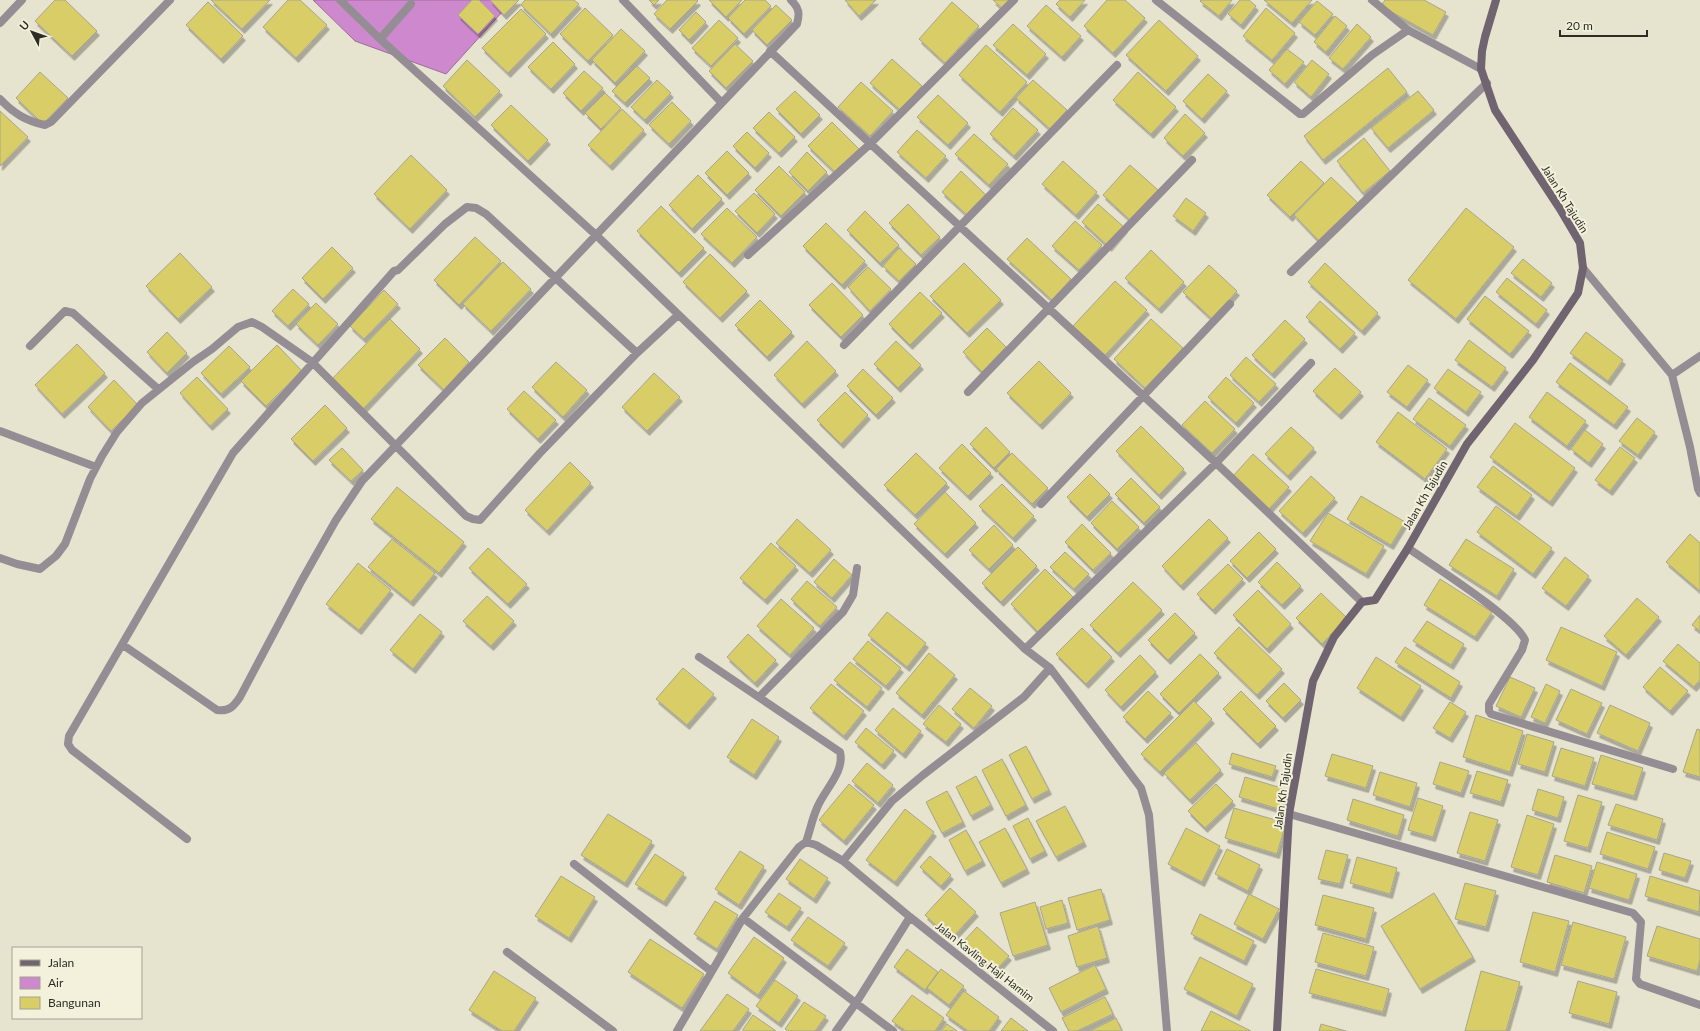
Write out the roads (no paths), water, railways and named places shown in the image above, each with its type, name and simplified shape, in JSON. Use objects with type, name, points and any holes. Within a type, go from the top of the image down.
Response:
[{"type":"street","points":[[0,23],[22,0]]},
{"type":"street","points":[[0,99],[11,111],[30,122],[45,125],[51,122],[170,0]]},
{"type":"street","points":[[340,0],[380,39],[596,235],[1025,649],[1047,671],[1141,788],[1149,815],[1168,1031]]},
{"type":"street","points":[[623,0],[721,102]]},
{"type":"street","points":[[122,644],[213,708],[221,711],[231,708],[240,697],[302,580],[349,498],[362,481],[721,102],[797,24],[799,15],[798,7],[791,0]]},
{"type":"street","points":[[748,255],[870,144],[1014,0]]},
{"type":"street","points":[[1156,0],[1300,114],[1307,112],[1372,55],[1408,30]]},
{"type":"street","points":[[1372,0],[1408,30],[1481,69]]},
{"type":"street","name":"Jalan Kh Tajudin","points":[[1277,1031],[1289,814],[1313,681],[1334,637],[1362,602],[1376,600],[1408,548],[1467,444],[1533,360],[1578,293],[1583,268],[1580,243],[1560,209],[1495,110],[1481,69],[1484,37],[1496,0]]},
{"type":"street","points":[[380,39],[411,4]]},
{"type":"street","points":[[770,51],[1143,395],[1362,602]]},
{"type":"street","points":[[844,345],[1117,65]]},
{"type":"street","points":[[1291,272],[1487,83]]},
{"type":"street","points":[[968,392],[1050,309],[1192,160]]},
{"type":"street","points":[[187,839],[72,750],[68,744],[69,736],[233,453],[394,271],[398,270],[445,224],[466,207],[476,208],[486,214],[637,353]]},
{"type":"street","points":[[1583,268],[1672,375],[1700,493]]},
{"type":"street","points":[[1041,504],[1230,304]]},
{"type":"street","points":[[30,346],[65,311],[73,313],[158,389]]},
{"type":"street","points":[[0,558],[17,564],[40,569],[56,556],[64,544],[96,467],[117,432],[142,402],[192,362],[212,349],[238,327],[252,322],[262,327],[312,362],[466,516],[472,519],[480,520],[540,453],[637,353],[678,315]]},
{"type":"street","points":[[1672,375],[1700,356]]},
{"type":"street","points":[[1025,649],[1216,463],[1311,364]]},
{"type":"street","points":[[0,430],[96,467]]},
{"type":"street","points":[[1408,548],[1487,603],[1523,634],[1526,640],[1522,650],[1490,704],[1489,711],[1491,714],[1673,769]]},
{"type":"street","points":[[759,697],[843,612],[853,595],[858,568]]},
{"type":"street","points":[[676,1031],[743,918],[799,848],[806,842],[817,808],[840,768],[842,758],[840,752],[699,657]]},
{"type":"street","points":[[843,860],[892,801],[922,775],[1024,697],[1047,671]]},
{"type":"street","points":[[1289,814],[1633,913],[1638,916],[1641,922],[1636,979],[1640,984],[1700,1005]]},
{"type":"street","name":"Jalan Kavling Haji Hamim","points":[[806,842],[816,845],[843,860],[1045,1028],[1053,1031]]},
{"type":"street","points":[[574,864],[711,971]]},
{"type":"street","points":[[836,1031],[856,1003],[910,917]]},
{"type":"street","points":[[743,918],[893,1031]]},
{"type":"street","points":[[507,952],[613,1031]]},
{"type":"water","points":[[313,0],[513,0],[446,74],[355,41]]}]
